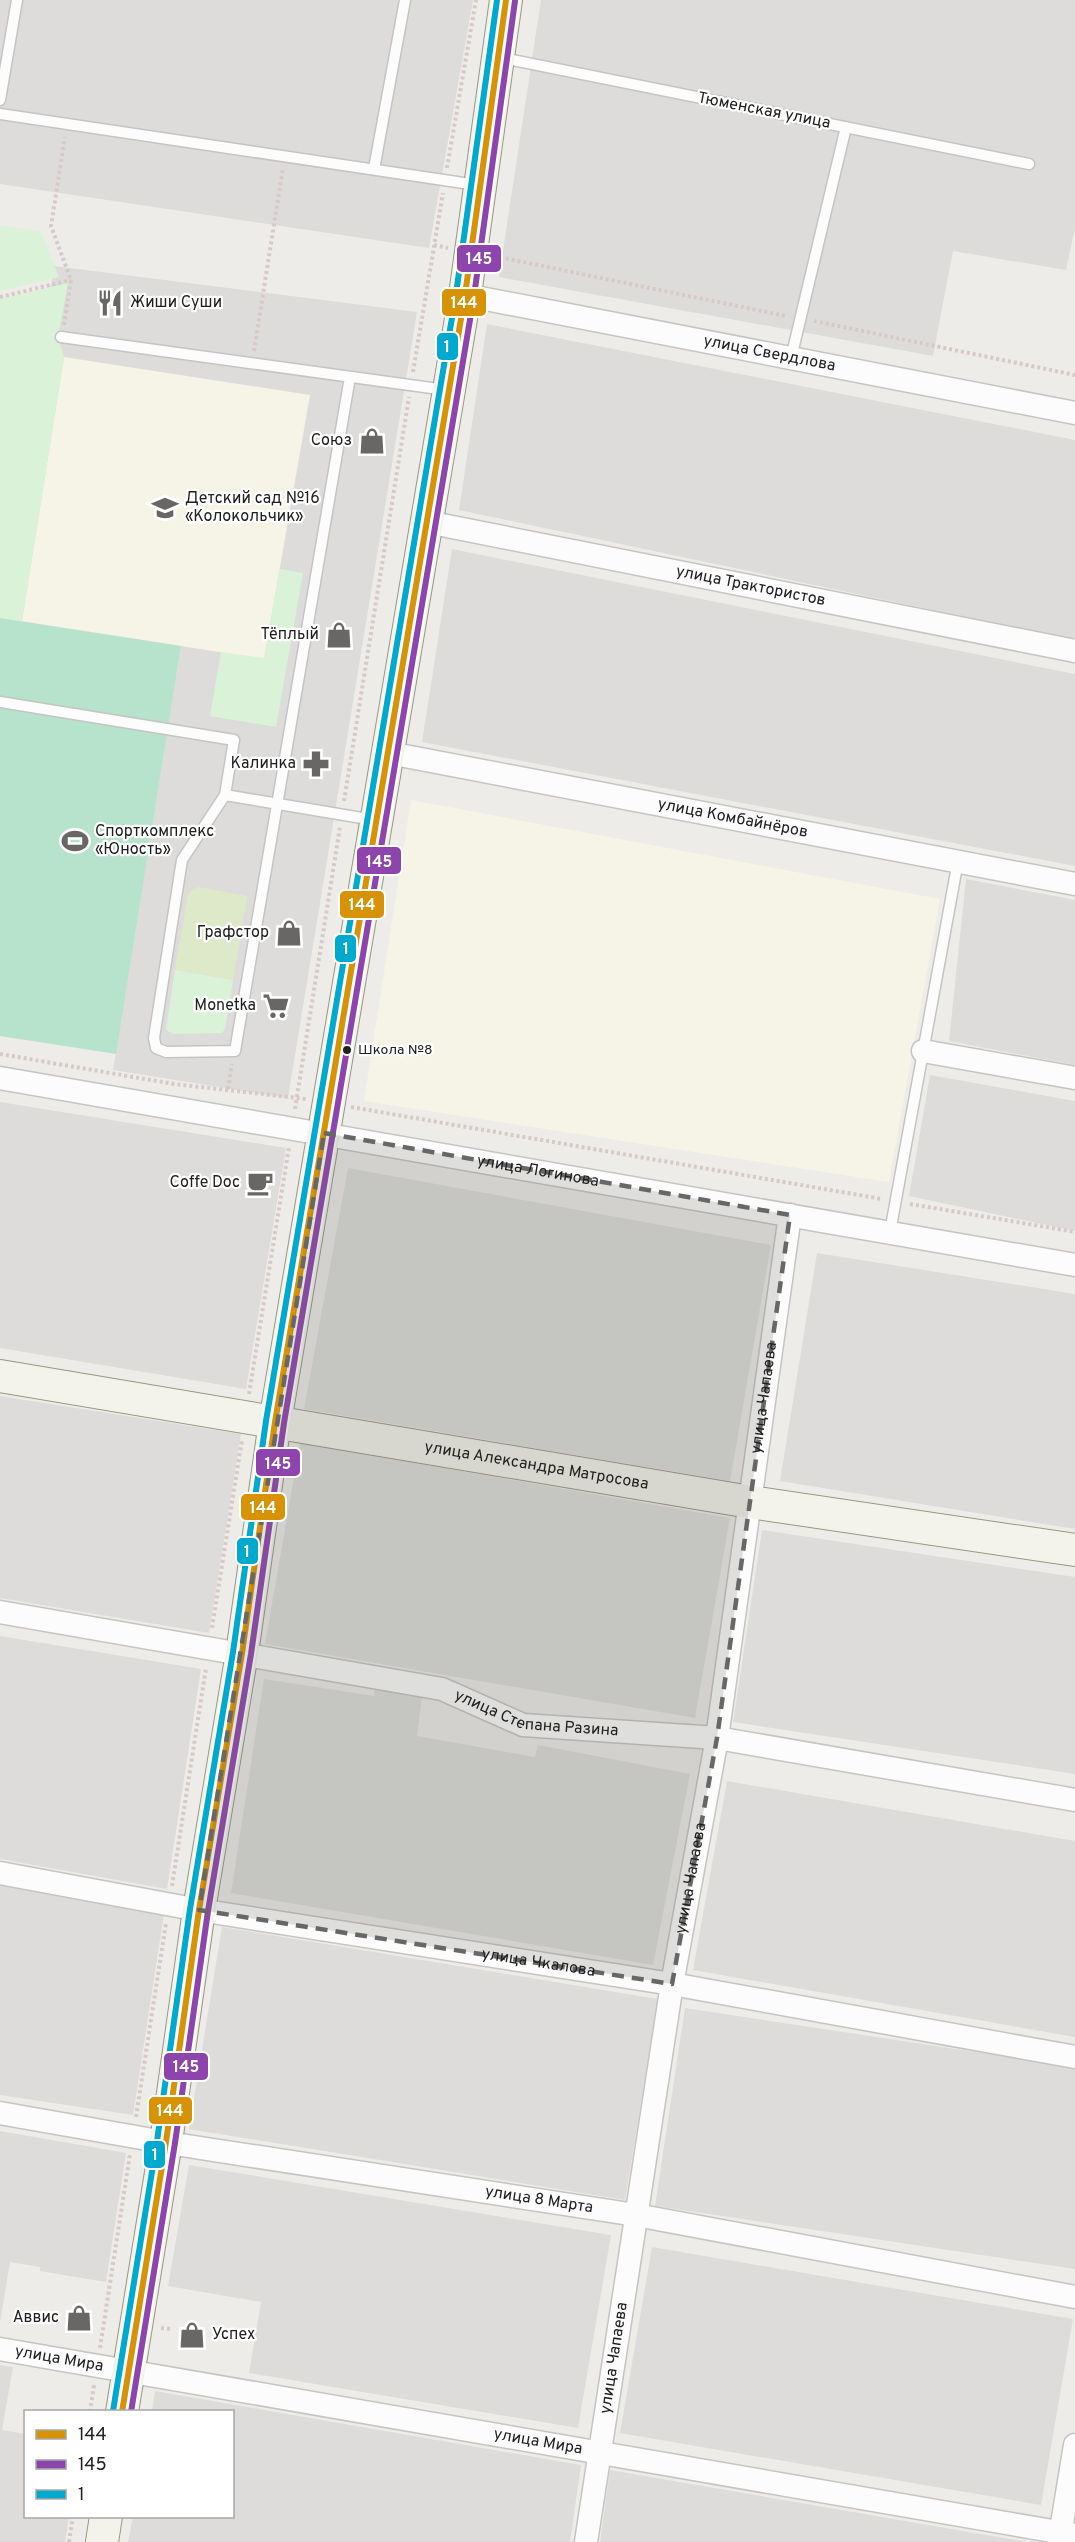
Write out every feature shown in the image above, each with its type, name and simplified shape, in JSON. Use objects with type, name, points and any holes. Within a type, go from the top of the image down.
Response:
[{"type":"street","points":[[122,2410],[166,2142],[199,1910],[242,1653],[260,1419],[327,1118],[465,295],[506,0]]},
{"type":"street","name":"улица Свердлова","points":[[465,295],[1075,413]]},
{"type":"street","name":"улица Трактористов","points":[[427,522],[1075,651]]},
{"type":"street","name":"улица Комбайнёров","points":[[389,753],[1075,884]]},
{"type":"street","points":[[923,1051],[1075,1078]]},
{"type":"street","name":"улица Логинова","points":[[0,1078],[292,1128],[327,1118],[790,1215],[1075,1265]]},
{"type":"street","name":"улица Чапаева","points":[[586,2542],[672,1983],[717,1738],[790,1215]]},
{"type":"street","name":"улица Александра Матросова","points":[[0,1376],[750,1502],[1075,1551]]},
{"type":"street","name":"улица Степана Разина","points":[[0,1612],[442,1689],[523,1725],[717,1738],[1075,1800]]},
{"type":"street","name":"улица Чкалова","points":[[0,1873],[199,1910],[672,1983],[1075,2056]]},
{"type":"street","name":"улица 8 Марта","points":[[0,2113],[166,2142],[636,2215],[1075,2297]]},
{"type":"street","name":"улица Мира","points":[[0,2349],[1065,2537]]},
{"type":"street","points":[[1065,2537],[1075,2445]]},
{"type":"street","points":[[102,2542],[106,2518]]},
{"type":"lane","points":[[0,100],[4,50],[17,0]]},
{"type":"lane","points":[[374,169],[405,0]]},
{"type":"lane","name":"Тюменская улица","points":[[498,57],[1029,164]]},
{"type":"lane","points":[[0,114],[480,185]]},
{"type":"lane","points":[[791,358],[846,127]]},
{"type":"lane","points":[[61,337],[449,390]]},
{"type":"lane","points":[[0,702],[234,740],[225,795],[182,860],[154,1038],[156,1048],[166,1052],[235,1051],[350,376]]},
{"type":"lane","points":[[225,795],[377,821]]},
{"type":"lane","points":[[890,1232],[958,861]]},
{"type":"path","points":[[177,1857],[209,1648],[260,1419],[292,1128],[411,385],[476,0]]},
{"type":"path","points":[[61,337],[71,280],[51,226],[67,124]]},
{"type":"path","points":[[252,363],[285,156]]},
{"type":"path","points":[[434,245],[1075,375]]},
{"type":"path","points":[[0,297],[71,280]]},
{"type":"path","points":[[228,1089],[235,1051]]},
{"type":"path","points":[[0,1054],[174,1084],[297,1098],[327,1118],[896,1201],[1075,1232]]},
{"type":"path","points":[[69,2542],[73,2518]]},
{"type":"highlighted area","points":[[324,1133],[790,1215],[717,1738],[672,1984],[199,1910]]},
{"type":"shaded area","points":[[0,0],[473,0],[429,248],[0,184]]},
{"type":"shaded area","points":[[541,0],[1075,0],[1075,228],[1066,270],[953,251],[933,356],[499,277]]},
{"type":"shaded area","points":[[54,266],[417,312],[288,1098],[113,1070],[181,646],[0,617]]},
{"type":"shaded area","points":[[487,324],[1075,440],[1075,640],[459,510]]},
{"type":"shaded area","name":"Детский сад №16 «Колокольчик»","points":[[64,357],[310,395],[264,659],[22,621]]},
{"type":"shaded area","points":[[452,549],[1075,674],[1075,866],[422,742]]},
{"type":"shaded area","name":"Школа №8","points":[[411,800],[940,899],[889,1182],[364,1101]]},
{"type":"shaded area","points":[[966,879],[1075,900],[1075,1065],[949,1041]]},
{"type":"shaded area","points":[[930,1075],[1075,1101],[1075,1231],[909,1196]]},
{"type":"shaded area","points":[[0,1102],[286,1148],[246,1389],[0,1348]]},
{"type":"shaded area","points":[[348,1168],[771,1245],[730,1481],[304,1409]]},
{"type":"shaded area","points":[[817,1253],[1075,1294],[1075,1529],[780,1481]]},
{"type":"shaded area","points":[[0,1396],[241,1434],[209,1633],[0,1598]]},
{"type":"shaded area","points":[[300,1443],[730,1518],[695,1718],[265,1644]]},
{"type":"shaded area","points":[[762,1530],[1075,1577],[1075,1774],[733,1722]]},
{"type":"shaded area","points":[[0,1636],[201,1669],[167,1889],[0,1859]]},
{"type":"shaded area","points":[[264,1679],[374,1696],[375,1688],[422,1696],[417,1736],[535,1757],[538,1745],[690,1774],[653,1965],[231,1893]]},
{"type":"shaded area","points":[[727,1781],[1075,1841],[1075,2037],[693,1970]]},
{"type":"shaded area","points":[[0,1884],[164,1914],[133,2115],[0,2095]]},
{"type":"shaded area","points":[[222,1927],[658,1999],[625,2200],[189,2129]]},
{"type":"shaded area","points":[[685,2008],[1075,2067],[1075,2269],[655,2206]]},
{"type":"shaded area","points":[[0,2131],[126,2153],[106,2282],[40,2271],[40,2267],[10,2262],[0,2323]]},
{"type":"shaded area","points":[[189,2165],[611,2235],[578,2428],[249,2373],[261,2302],[168,2286]]},
{"type":"shaded area","points":[[652,2247],[1073,2319],[1041,2505],[620,2433]]},
{"type":"shaded area","points":[[0,2365],[13,2367],[2,2430],[24,2434],[24,2518],[69,2518],[65,2542],[0,2542]]},
{"type":"shaded area","points":[[155,2391],[581,2465],[570,2542],[128,2542],[133,2518],[234,2518],[234,2410],[152,2410]]},
{"type":"shaded area","points":[[610,2470],[1027,2542],[600,2542]]},
{"type":"green space","points":[[0,225],[41,232],[59,277],[0,291]]},
{"type":"green space","points":[[68,283],[58,337],[64,357],[22,621],[0,618],[0,299]]},
{"type":"green space","points":[[280,569],[303,573],[276,727],[210,716],[221,652],[264,658]]},
{"type":"green space","name":"Спорткомплекс «Юность»","points":[[0,618],[181,646],[116,1054],[0,1036]]},
{"type":"green space","points":[[198,887],[247,896],[233,980],[175,970],[188,895],[190,891]]},
{"type":"green space","points":[[175,970],[233,980],[225,1029],[222,1033],[173,1034],[166,1030]]},
{"type":"transit line","name":"1","points":[[113,2410],[157,2141],[190,1909],[233,1652],[266,1421],[456,294],[497,0]]},
{"type":"transit line","name":"144","points":[[122,2410],[166,2142],[199,1910],[242,1653],[275,1422],[465,295],[506,0]]},
{"type":"transit line","name":"145","points":[[131,2410],[175,2143],[208,1911],[251,1654],[284,1423],[474,296],[515,1]]},
{"type":"place","name":"Жиши Суши","points":[[110,303]]},
{"type":"place","name":"Союз","points":[[372,441]]},
{"type":"place","name":"Детский сад №16 «Колокольчик»","points":[[165,508]]},
{"type":"place","name":"Тёплый","points":[[339,635]]},
{"type":"place","name":"Калинка","points":[[316,764]]},
{"type":"place","name":"Спорткомплекс «Юность»","points":[[75,841]]},
{"type":"place","name":"Графстор","points":[[289,933]]},
{"type":"place","name":"Monetka","points":[[276,1006]]},
{"type":"place","name":"Школа №8","points":[[347,1050]]},
{"type":"place","name":"Coffe Doc","points":[[260,1183]]},
{"type":"place","name":"Аввис","points":[[79,2318]]},
{"type":"place","name":"Успех","points":[[192,2335]]}]
